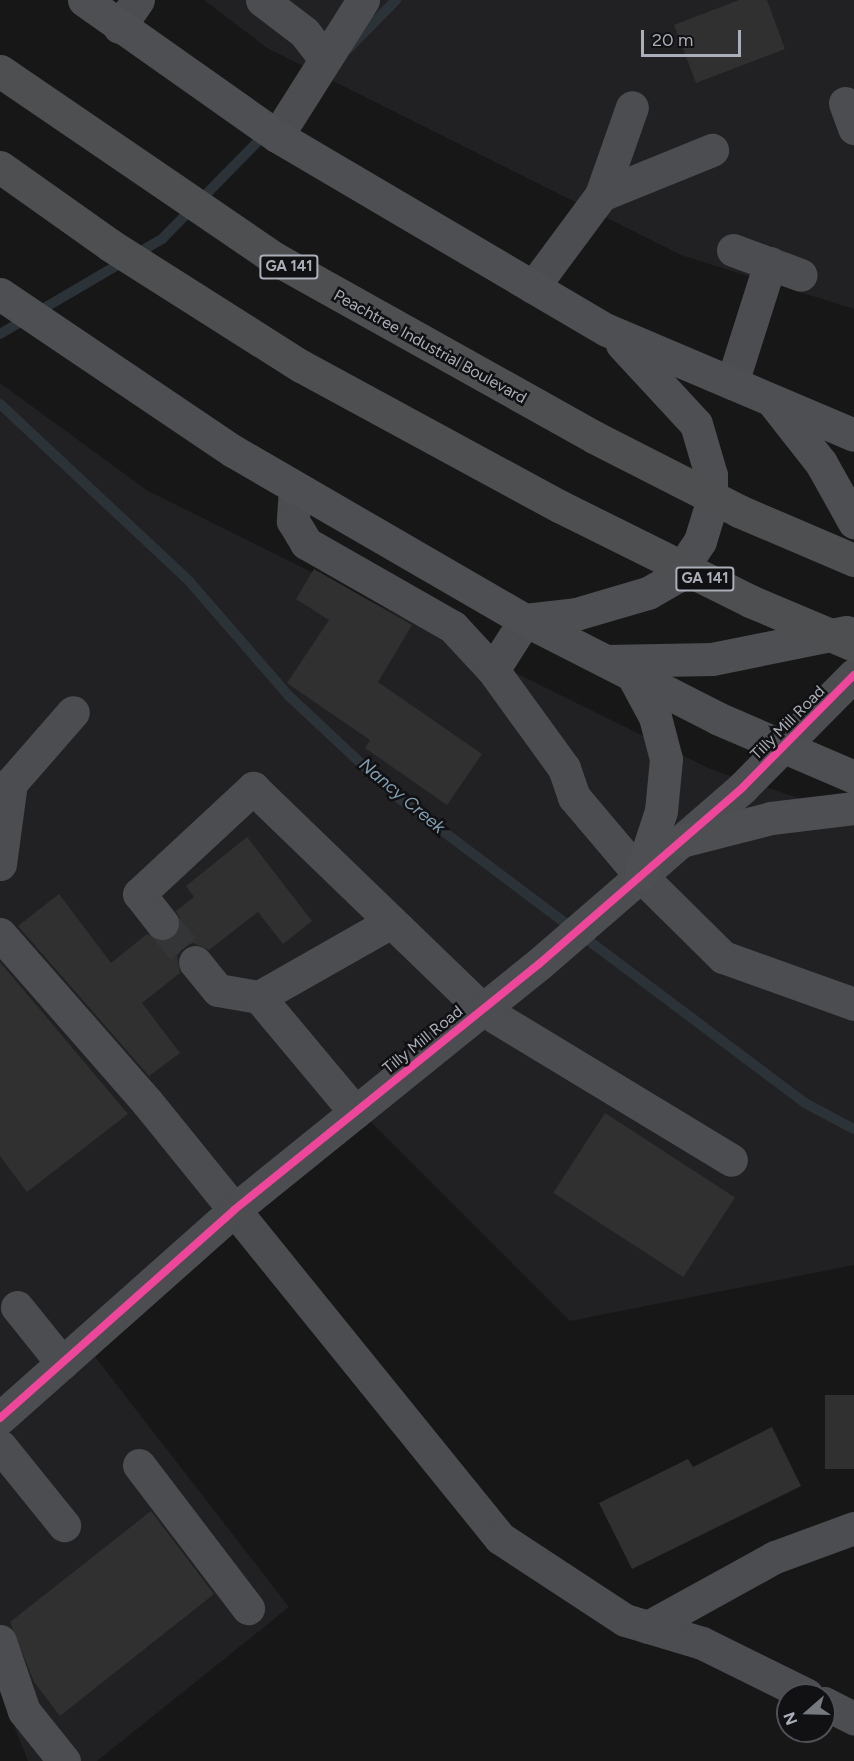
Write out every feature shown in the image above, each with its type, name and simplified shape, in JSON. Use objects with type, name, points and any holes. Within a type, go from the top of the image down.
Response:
[{"type":"highway","name":"Peachtree Industrial Boulevard","points":[[0,71],[284,264],[594,437],[739,511],[854,560]]},
{"type":"highway","name":"GA 141","points":[[0,167],[110,245],[302,366],[559,506],[854,645]]},
{"type":"main road","points":[[84,0],[119,27],[277,136],[608,330],[854,435]]},
{"type":"main road","points":[[0,294],[295,489],[525,620],[598,661],[783,747],[854,777]]},
{"type":"main road","points":[[525,620],[576,614],[648,593],[676,577],[691,560],[706,524],[711,476],[696,424],[680,401],[608,330]]},
{"type":"main road","points":[[771,400],[821,463],[854,522]]},
{"type":"main road","points":[[598,661],[712,659],[854,631]]},
{"type":"main road","points":[[634,678],[655,717],[666,759],[661,811],[640,875]]},
{"type":"main road","points":[[681,841],[771,818],[854,808]]},
{"type":"street","points":[[119,27],[138,0]]},
{"type":"street","points":[[262,0],[304,32],[324,58]]},
{"type":"street","points":[[277,136],[324,58],[363,0]]},
{"type":"street","points":[[533,287],[601,195],[632,107]]},
{"type":"street","points":[[601,195],[712,150]]},
{"type":"street","points":[[733,250],[801,275]]},
{"type":"street","points":[[732,383],[770,263]]},
{"type":"street","points":[[295,489],[293,521],[306,543],[453,627],[493,670],[564,768],[574,797],[640,875],[723,957],[854,1004]]},
{"type":"street","points":[[493,670],[525,620]]},
{"type":"street","name":"Tilly Mill Road","points":[[0,1418],[234,1210],[539,964],[681,841],[783,747],[854,675]]},
{"type":"street","points":[[0,864],[11,783],[73,712]]},
{"type":"street","points":[[162,923],[139,894],[254,788],[389,923],[482,1010],[731,1160]]},
{"type":"street","points":[[195,962],[218,990],[259,997],[389,923]]},
{"type":"street","points":[[0,934],[234,1210],[500,1538],[625,1620],[702,1643],[783,1683]]},
{"type":"street","points":[[259,997],[356,1112]]},
{"type":"street","points":[[16,1307],[62,1363]]},
{"type":"street","points":[[0,1446],[64,1525]]},
{"type":"street","points":[[139,1465],[248,1608]]},
{"type":"street","points":[[648,1627],[775,1557],[854,1528]]},
{"type":"street","points":[[0,1641],[24,1711],[64,1761]]},
{"type":"street","points":[[836,1709],[854,1718]]},
{"type":"shaded area","points":[[204,0],[854,0],[854,309],[681,255],[267,48]]},
{"type":"shaded area","points":[[0,383],[148,491],[710,769],[854,816],[854,1265],[570,1321],[349,1100],[82,1340],[289,1607],[97,1761],[28,1761],[0,1691]]},
{"type":"building","points":[[739,0],[767,0],[785,49],[696,83],[674,25]]},
{"type":"building","points":[[314,569],[412,625],[378,682],[482,754],[447,805],[365,748],[370,740],[287,683],[329,620],[296,599]]},
{"type":"building","points":[[247,837],[312,921],[283,944],[258,912],[209,950],[193,943],[183,948],[177,956],[180,973],[142,1003],[180,1053],[149,1076],[18,926],[59,894],[111,963],[147,934],[164,942],[174,937],[181,921],[176,911],[194,897],[186,886]]},
{"type":"building","points":[[0,962],[128,1114],[27,1192],[0,1156]]},
{"type":"building","points":[[605,1113],[735,1197],[683,1277],[553,1193]]},
{"type":"building","points":[[825,1395],[854,1395],[854,1469],[825,1469]]},
{"type":"building","points":[[772,1427],[801,1486],[632,1569],[599,1503],[688,1459],[693,1467]]},
{"type":"building","points":[[151,1511],[214,1594],[60,1716],[34,1682],[10,1622]]},
{"type":"waterway","points":[[348,49],[396,0]]},
{"type":"waterway","points":[[0,334],[162,239],[266,133]]},
{"type":"waterway","name":"Nancy Creek","points":[[0,404],[189,581],[289,696],[396,796],[805,1103],[854,1129]]},
{"type":"tunnel","points":[[162,923],[195,962]]},
{"type":"cycle path","points":[[0,1418],[234,1210],[539,964],[743,787],[854,675]]}]
